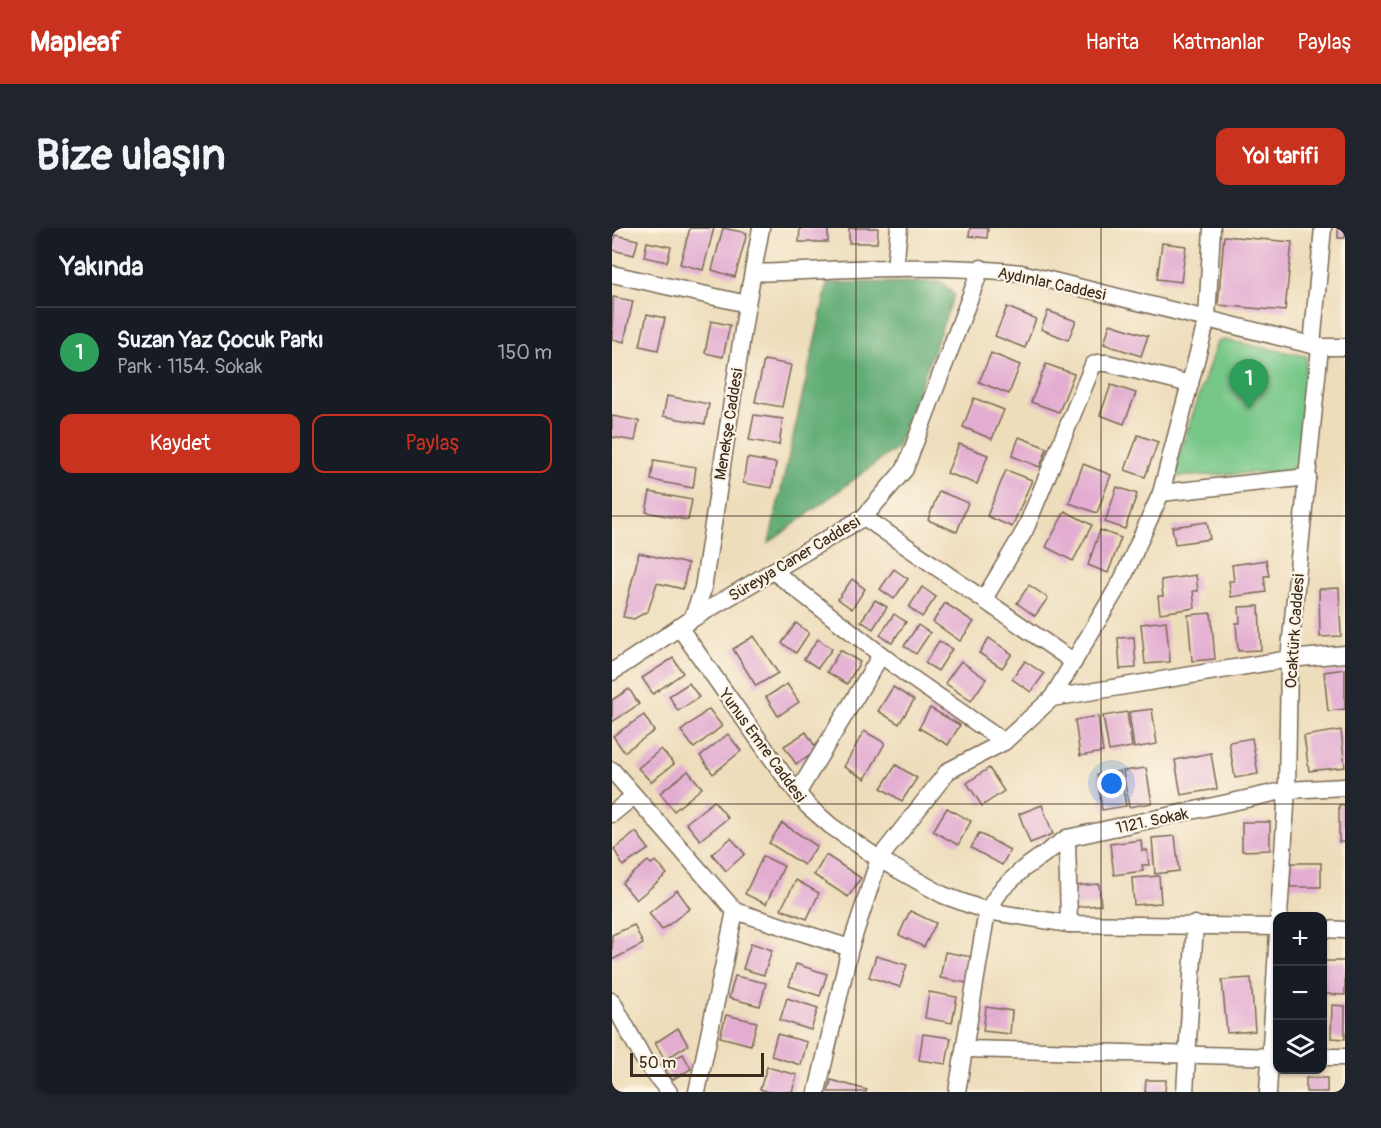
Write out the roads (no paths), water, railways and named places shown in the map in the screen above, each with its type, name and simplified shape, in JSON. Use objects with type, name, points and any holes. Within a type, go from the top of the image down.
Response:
[{"type":"street","name":"Menekşe Caddesi","points":[[686,623],[703,589],[761,228]]},
{"type":"street","points":[[895,268],[899,228]]},
{"type":"street","points":[[817,1092],[850,948],[879,859],[948,771],[1004,742],[1052,698],[1122,580],[1161,493],[1207,319],[1212,228]]},
{"type":"street","name":"Ocaktürk Caddesi","points":[[1279,912],[1287,790],[1289,659],[1308,477],[1323,228]]},
{"type":"street","name":"Aydınlar Caddesi","points":[[753,273],[895,268],[981,268],[1021,273],[1316,346],[1345,347]]},
{"type":"street","name":"Süreyya Caner Caddesi","points":[[612,672],[686,623],[864,517],[905,470],[981,268]]},
{"type":"street","points":[[612,274],[747,304]]},
{"type":"street","points":[[984,599],[1025,530],[1093,365],[1107,363],[1190,384]]},
{"type":"street","points":[[1161,493],[1308,477]]},
{"type":"street","points":[[864,517],[1074,662]]},
{"type":"street","points":[[773,571],[881,655],[1004,742]]},
{"type":"street","name":"Yunus Emre Caddesi","points":[[686,623],[808,806],[831,826],[879,859],[943,895],[987,911],[1069,924],[1273,927]]},
{"type":"street","points":[[1052,698],[1289,659],[1345,654]]},
{"type":"street","points":[[798,792],[881,655]]},
{"type":"street","points":[[612,770],[735,911],[850,948]]},
{"type":"street","name":"1121. Sokak","points":[[987,911],[1001,890],[1023,869],[1067,838],[1287,790],[1345,787]]},
{"type":"street","points":[[612,814],[634,796]]},
{"type":"street","points":[[1067,838],[1069,924]]},
{"type":"street","points":[[697,1092],[735,911]]},
{"type":"street","points":[[957,1092],[966,1049],[987,911]]},
{"type":"street","points":[[1185,1092],[1195,924]]},
{"type":"street","points":[[1327,929],[1345,930]]},
{"type":"street","points":[[1274,1020],[1277,966]]},
{"type":"street","points":[[612,1001],[644,1060],[669,1092]]},
{"type":"street","points":[[966,1049],[1273,1057],[1268,1092]]},
{"type":"street","points":[[1327,1057],[1345,1057]]},
{"type":"place","name":"Suzan Yaz Çocuk Parkı","points":[[1249,409]]}]
